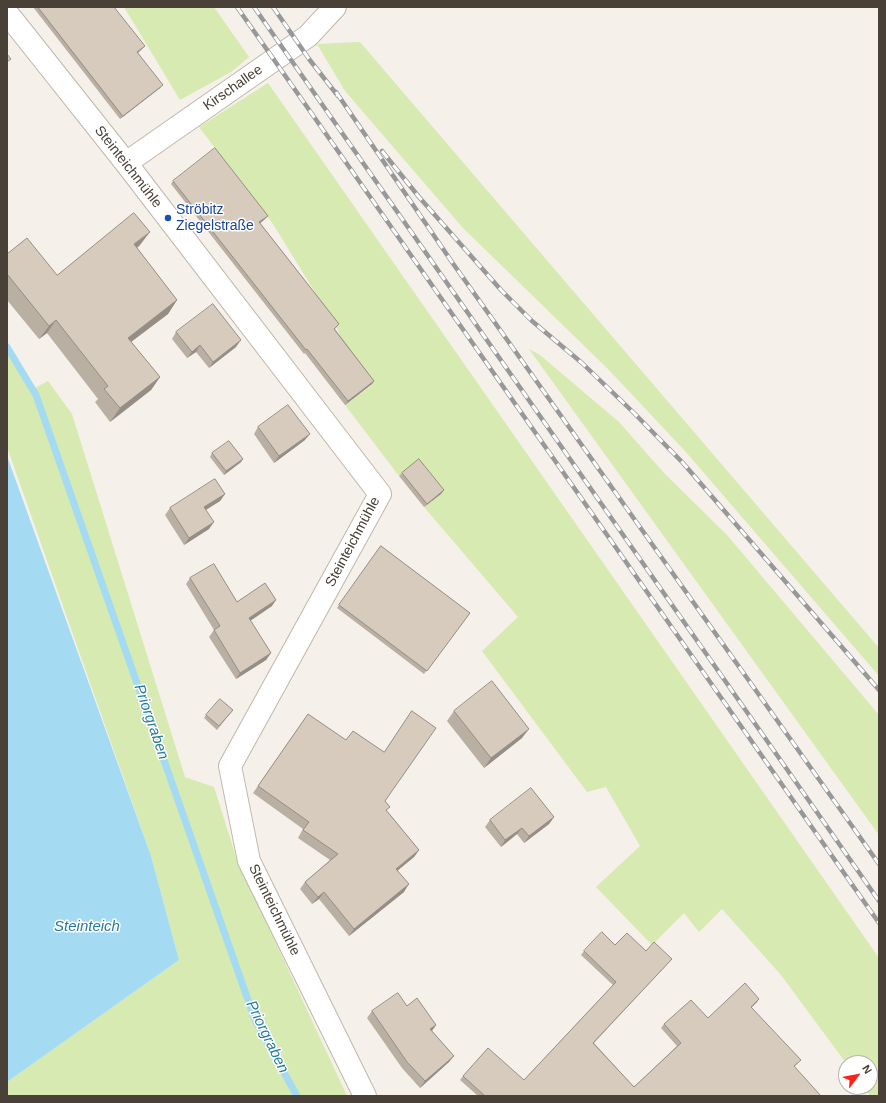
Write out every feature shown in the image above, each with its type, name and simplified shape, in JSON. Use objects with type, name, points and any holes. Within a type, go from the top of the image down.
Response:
[{"type":"street","name":"Kirschallee","points":[[126,163],[308,36],[335,7]]},
{"type":"street","name":"Steinteichmühle","points":[[7,13],[126,163],[380,494],[230,766],[249,861],[365,1096]]},
{"type":"green space","points":[[124,7],[214,7],[249,57],[231,72],[180,100]]},
{"type":"green space","points":[[360,42],[879,648],[879,676],[685,451],[608,369],[463,228],[345,91],[317,44]]},
{"type":"green space","points":[[268,83],[879,958],[879,1096],[869,1095],[878,1095],[878,1055],[840,1055],[781,975],[722,909],[699,932],[684,913],[652,945],[596,887],[640,846],[606,787],[587,792],[482,651],[518,617],[424,507],[441,494],[416,463],[399,476],[345,405],[372,385],[346,351],[337,328],[273,224],[199,127]]},
{"type":"green space","points":[[7,349],[35,388],[48,381],[72,414],[185,777],[214,787],[236,857],[347,1096],[7,1096],[7,1082],[179,960],[151,856],[7,447]]},
{"type":"green space","points":[[529,349],[540,355],[619,422],[664,473],[727,535],[879,715],[879,835]]},
{"type":"water","name":"Steinteich","points":[[7,456],[151,856],[179,960],[7,1082]]},
{"type":"building","points":[[38,7],[114,7],[145,46],[137,52],[163,85],[123,116]]},
{"type":"building","points":[[7,54],[11,59],[7,62]]},
{"type":"building","points":[[215,148],[268,216],[259,222],[339,324],[334,329],[374,381],[348,401],[173,181]]},
{"type":"building","points":[[134,213],[150,232],[134,244],[177,300],[128,338],[160,377],[120,408],[104,389],[108,386],[56,320],[49,326],[7,274],[7,254],[27,238],[57,275]]},
{"type":"building","points":[[213,304],[241,340],[213,362],[200,345],[192,352],[176,332]]},
{"type":"building","points":[[288,405],[310,434],[279,456],[258,427]]},
{"type":"building","points":[[229,441],[243,459],[226,471],[212,453]]},
{"type":"building","points":[[419,459],[444,490],[427,504],[402,473]]},
{"type":"building","points":[[215,479],[225,494],[204,507],[214,522],[189,538],[170,508]]},
{"type":"building","points":[[381,546],[470,613],[427,671],[339,605]]},
{"type":"building","points":[[214,564],[237,602],[265,583],[276,600],[249,618],[271,653],[240,673],[214,630],[220,626],[190,578]]},
{"type":"building","points":[[492,681],[529,729],[491,758],[454,711]]},
{"type":"building","points":[[220,699],[233,710],[219,726],[206,715]]},
{"type":"building","points":[[412,711],[436,728],[385,801],[390,807],[386,810],[419,850],[396,869],[409,884],[354,929],[324,892],[318,897],[305,882],[338,854],[303,830],[309,822],[258,786],[308,714],[346,740],[353,731],[384,752]]},
{"type":"building","points":[[531,788],[554,817],[529,836],[522,828],[505,840],[490,820]]},
{"type":"building","points":[[602,932],[615,945],[627,933],[646,951],[654,942],[672,959],[593,1043],[634,1087],[681,1043],[664,1024],[691,1000],[708,1018],[745,983],[759,999],[751,1007],[801,1060],[794,1066],[821,1096],[485,1096],[463,1076],[488,1048],[524,1080],[616,982],[584,951]]},
{"type":"building","points":[[398,993],[407,1006],[417,998],[436,1025],[430,1029],[454,1056],[425,1081],[407,1062],[372,1011]]},
{"type":"waterway","name":"Priorgraben","points":[[7,347],[36,395],[255,1020],[297,1096]]},
{"type":"railway","points":[[237,7],[879,923]]},
{"type":"railway","points":[[254,7],[879,901]]},
{"type":"railway","points":[[273,7],[309,59],[338,96]]},
{"type":"railway","points":[[336,92],[454,265],[879,864]]},
{"type":"railway","points":[[382,151],[419,197],[501,290],[532,321],[582,363],[683,463],[879,690]]},
{"type":"place","name":"Ströbitz Ziegelstraße","points":[[168,218]]}]
